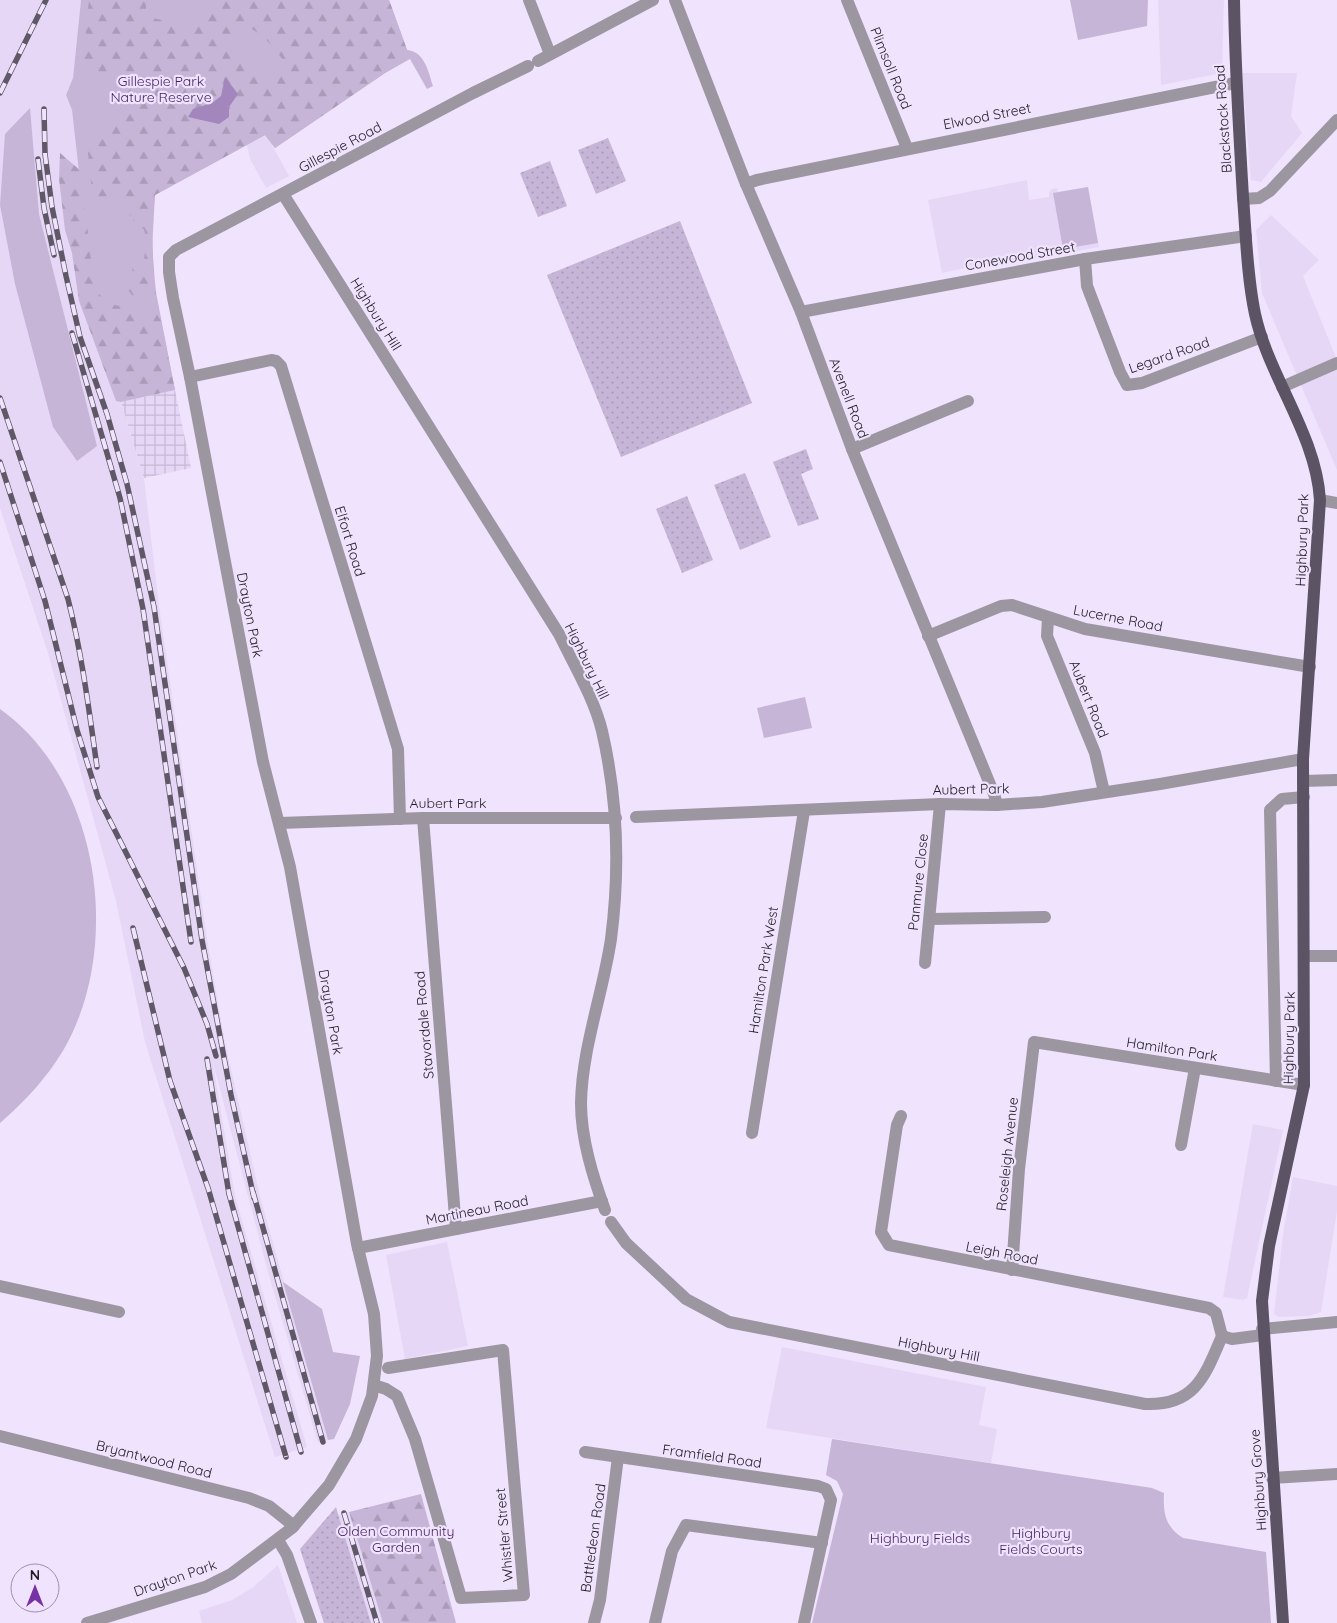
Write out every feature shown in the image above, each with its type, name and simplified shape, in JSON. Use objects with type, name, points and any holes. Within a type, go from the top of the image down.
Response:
[{"type":"main road","name":"Blackstock Road","points":[[1234,0],[1235,83],[1246,236]]},
{"type":"main road","name":"Highbury Park","points":[[1246,236],[1255,314],[1262,337],[1314,466],[1320,500],[1303,759],[1304,1085],[1269,1246],[1262,1301],[1262,1332]]},
{"type":"main road","name":"Highbury Grove","points":[[1262,1332],[1283,1623]]},
{"type":"street","points":[[529,0],[550,54]]},
{"type":"street","name":"Gillespie Road","points":[[169,257],[176,250],[473,92],[653,0]]},
{"type":"street","name":"Avenell Road","points":[[675,0],[746,184],[801,312],[852,450],[994,794],[996,805]]},
{"type":"street","name":"Plimsoll Road","points":[[847,0],[907,148]]},
{"type":"street","name":"Elwood Street","points":[[746,184],[757,180],[907,148],[1235,83]]},
{"type":"street","points":[[1243,199],[1259,198],[1270,191],[1337,120]]},
{"type":"street","name":"Highbury Hill","points":[[283,194],[559,634],[590,697],[602,731],[616,818],[617,868],[611,938],[585,1065],[581,1103],[587,1149],[603,1205]]},
{"type":"street","name":"Conewood Street","points":[[801,312],[1085,259],[1246,236]]},
{"type":"street","name":"Drayton Park","points":[[87,1623],[205,1587],[231,1574],[294,1526],[320,1498],[338,1472],[362,1427],[374,1385],[377,1356],[376,1330],[358,1248],[290,868],[263,762],[190,377],[168,272],[169,257]]},
{"type":"street","name":"Legard Road","points":[[1085,259],[1087,286],[1126,387],[1142,383],[1262,337]]},
{"type":"street","name":"Elfort Road","points":[[190,377],[271,360],[276,361],[281,366],[398,749],[400,819]]},
{"type":"street","points":[[1282,386],[1337,363]]},
{"type":"street","points":[[852,450],[968,401]]},
{"type":"street","points":[[1320,500],[1337,503]]},
{"type":"street","name":"Lucerne Road","points":[[928,636],[1001,606],[1012,605],[1084,629],[1310,667]]},
{"type":"street","name":"Aubert Road","points":[[1048,618],[1047,636],[1095,753],[1104,792]]},
{"type":"street","name":"Aubert Park","points":[[636,817],[940,804],[996,805],[1042,802],[1303,759]]},
{"type":"street","points":[[1303,781],[1337,780]]},
{"type":"street","name":"Highbury Park","points":[[1276,1081],[1270,810],[1282,799],[1304,798]]},
{"type":"street","name":"Panmure Close","points":[[925,963],[940,804]]},
{"type":"street","name":"Hamilton Park West","points":[[752,1133],[804,811]]},
{"type":"street","name":"Aubert Park","points":[[280,823],[423,818],[616,818]]},
{"type":"street","name":"Stavordale Road","points":[[423,818],[456,1229]]},
{"type":"street","points":[[930,919],[1045,918]]},
{"type":"street","points":[[1305,956],[1337,956]]},
{"type":"street","name":"Hamilton Park","points":[[1034,1042],[1304,1085]]},
{"type":"street","name":"Roseleigh Avenue","points":[[1012,1270],[1019,1169],[1034,1042]]},
{"type":"street","points":[[1181,1145],[1195,1068]]},
{"type":"street","name":"Leigh Road","points":[[901,1116],[897,1124],[882,1225],[884,1240],[889,1245],[896,1248],[1213,1310],[1217,1316],[1222,1336]]},
{"type":"street","name":"Martineau Road","points":[[358,1248],[456,1229],[603,1205]]},
{"type":"street","name":"Highbury Hill","points":[[611,1222],[626,1243],[686,1299],[729,1322],[1145,1404],[1172,1402],[1196,1388],[1204,1378],[1222,1336]]},
{"type":"street","points":[[0,1286],[118,1312]]},
{"type":"street","points":[[1222,1336],[1232,1338],[1337,1322]]},
{"type":"street","name":"Whistler Street","points":[[374,1385],[386,1389],[397,1396],[415,1439],[461,1598],[524,1595],[503,1350],[388,1368]]},
{"type":"street","name":"Bryantwood Road","points":[[0,1436],[249,1498],[269,1506],[294,1526]]},
{"type":"street","name":"Framfield Road","points":[[585,1452],[818,1486],[826,1489],[831,1496],[822,1543]]},
{"type":"street","name":"Battledean Road","points":[[594,1623],[600,1600],[618,1457]]},
{"type":"street","points":[[1272,1478],[1337,1474]]},
{"type":"street","points":[[655,1623],[672,1551],[686,1525],[822,1543],[804,1623]]},
{"type":"street","points":[[278,1540],[287,1555],[311,1623]]},
{"type":"shaded area","points":[[0,0],[81,0],[73,78],[66,95],[72,110],[121,402],[144,478],[159,606],[207,939],[225,1043],[260,1196],[328,1440],[318,1443],[268,1272],[213,1063],[235,1196],[307,1447],[275,1457],[145,1042],[116,901],[48,653],[0,508]]},
{"type":"shaded area","points":[[1158,0],[1224,0],[1222,73],[1161,85]]},
{"type":"shaded area","points":[[1242,73],[1297,73],[1291,116],[1302,133],[1261,182],[1251,180]]},
{"type":"shaded area","points":[[225,77],[238,94],[229,107],[229,117],[219,124],[188,117],[193,109],[212,103],[221,96]]},
{"type":"shaded area","points":[[266,134],[289,176],[266,188],[250,159],[247,145]]},
{"type":"shaded area","points":[[1027,180],[1029,200],[1049,197],[1049,192],[1052,189],[1057,188],[1058,192],[1088,187],[1099,247],[967,271],[966,268],[942,273],[928,200]]},
{"type":"shaded area","points":[[1271,215],[1319,260],[1303,276],[1337,360],[1337,470],[1262,293],[1256,230]]},
{"type":"shaded area","points":[[175,390],[191,468],[144,478],[121,402]]},
{"type":"shaded area","points":[[1253,1124],[1283,1130],[1247,1298],[1243,1300],[1223,1297]]},
{"type":"shaded area","points":[[1293,1177],[1337,1186],[1337,1211],[1321,1312],[1309,1316],[1279,1317],[1274,1314],[1283,1234]]},
{"type":"shaded area","points":[[447,1242],[468,1346],[405,1359],[386,1255]]},
{"type":"shaded area","points":[[782,1347],[986,1387],[979,1425],[997,1429],[991,1463],[766,1428]]},
{"type":"shaded area","points":[[349,1512],[383,1623],[371,1623],[338,1515]]},
{"type":"shaded area","points":[[278,1565],[297,1623],[202,1623],[199,1611],[232,1600],[252,1588]]},
{"type":"green space","name":"Gillespie Park Nature Reserve","points":[[81,0],[389,0],[407,50],[418,54],[422,58],[433,86],[427,89],[410,59],[385,73],[275,148],[265,135],[155,195],[152,227],[154,282],[175,390],[84,287],[83,207],[72,110],[66,95],[73,78]]},
{"type":"green space","name":"Gillespie Park Nature Reserve","points":[[89,0],[146,0],[146,16],[196,29],[202,22],[211,0],[389,0],[410,58],[275,148],[265,135],[155,195],[152,248],[156,293],[150,298],[132,295],[125,286],[133,278],[132,262],[144,262],[146,238],[144,229],[134,230],[133,216],[121,212],[129,198],[122,195],[93,202],[87,143],[93,141],[93,134],[111,128],[134,78],[87,70],[82,66]],"holes":[[[241,24],[262,36],[279,54],[288,68],[264,86],[242,58],[221,49],[232,41]],[[221,86],[229,117],[219,124],[197,119],[203,107],[221,96]]]},
{"type":"green space","points":[[1070,0],[1148,0],[1147,26],[1078,40]]},
{"type":"green space","points":[[30,108],[39,214],[97,446],[77,461],[53,427],[15,284],[0,205],[5,134]]},
{"type":"green space","points":[[608,138],[626,181],[596,194],[578,150]]},
{"type":"green space","points":[[60,153],[81,171],[94,288],[107,303],[136,310],[155,311],[161,321],[175,390],[121,402],[116,401],[79,301],[72,253],[65,230],[59,179]]},
{"type":"green space","points":[[550,161],[567,206],[538,217],[520,173]]},
{"type":"green space","points":[[1088,187],[1098,243],[1063,249],[1053,193]]},
{"type":"green space","points":[[680,221],[752,403],[621,457],[547,275]]},
{"type":"green space","points":[[806,449],[813,469],[801,474],[819,519],[798,526],[773,462]]},
{"type":"green space","points":[[745,473],[771,537],[740,550],[714,485]]},
{"type":"green space","points":[[687,496],[713,560],[682,573],[656,509]]},
{"type":"green space","points":[[805,697],[812,728],[764,738],[757,708]]},
{"type":"green space","points":[[0,709],[34,740],[60,778],[80,821],[92,867],[96,915],[93,962],[82,1008],[64,1049],[35,1089],[0,1123]]},
{"type":"green space","points":[[283,1282],[322,1309],[333,1352],[360,1356],[350,1404],[334,1439],[328,1440]]},
{"type":"green space","name":"Highbury Fields","points":[[832,1439],[1152,1488],[1164,1493],[1166,1518],[1172,1529],[1183,1538],[1266,1552],[1271,1623],[812,1623],[843,1494],[837,1481],[826,1475]]},
{"type":"green space","name":"Olden Community Garden","points":[[421,1494],[456,1623],[383,1623],[349,1512]]},
{"type":"green space","points":[[336,1507],[371,1623],[324,1623],[300,1549]]},
{"type":"railway","points":[[0,93],[46,0]]},
{"type":"railway","points":[[44,109],[45,154],[52,207],[66,276],[80,337],[107,414],[127,484],[154,607],[202,940],[231,1095],[254,1198]]},
{"type":"railway","points":[[38,159],[44,208],[54,255]]},
{"type":"railway","points":[[72,333],[120,498],[143,609],[191,942]]},
{"type":"railway","points":[[0,398],[68,599],[81,661],[97,767]]},
{"type":"railway","points":[[0,462],[45,601],[77,730],[98,797],[184,968],[207,1024],[216,1056]]},
{"type":"railway","points":[[133,928],[170,1081],[208,1188],[286,1457]]},
{"type":"railway","points":[[207,1059],[229,1194],[301,1452]]},
{"type":"railway","points":[[253,1192],[323,1442]]},
{"type":"railway","points":[[344,1513],[377,1623]]},
{"type":"park label","name":"Highbury Fields Courts","points":[[1041,1542]]}]
